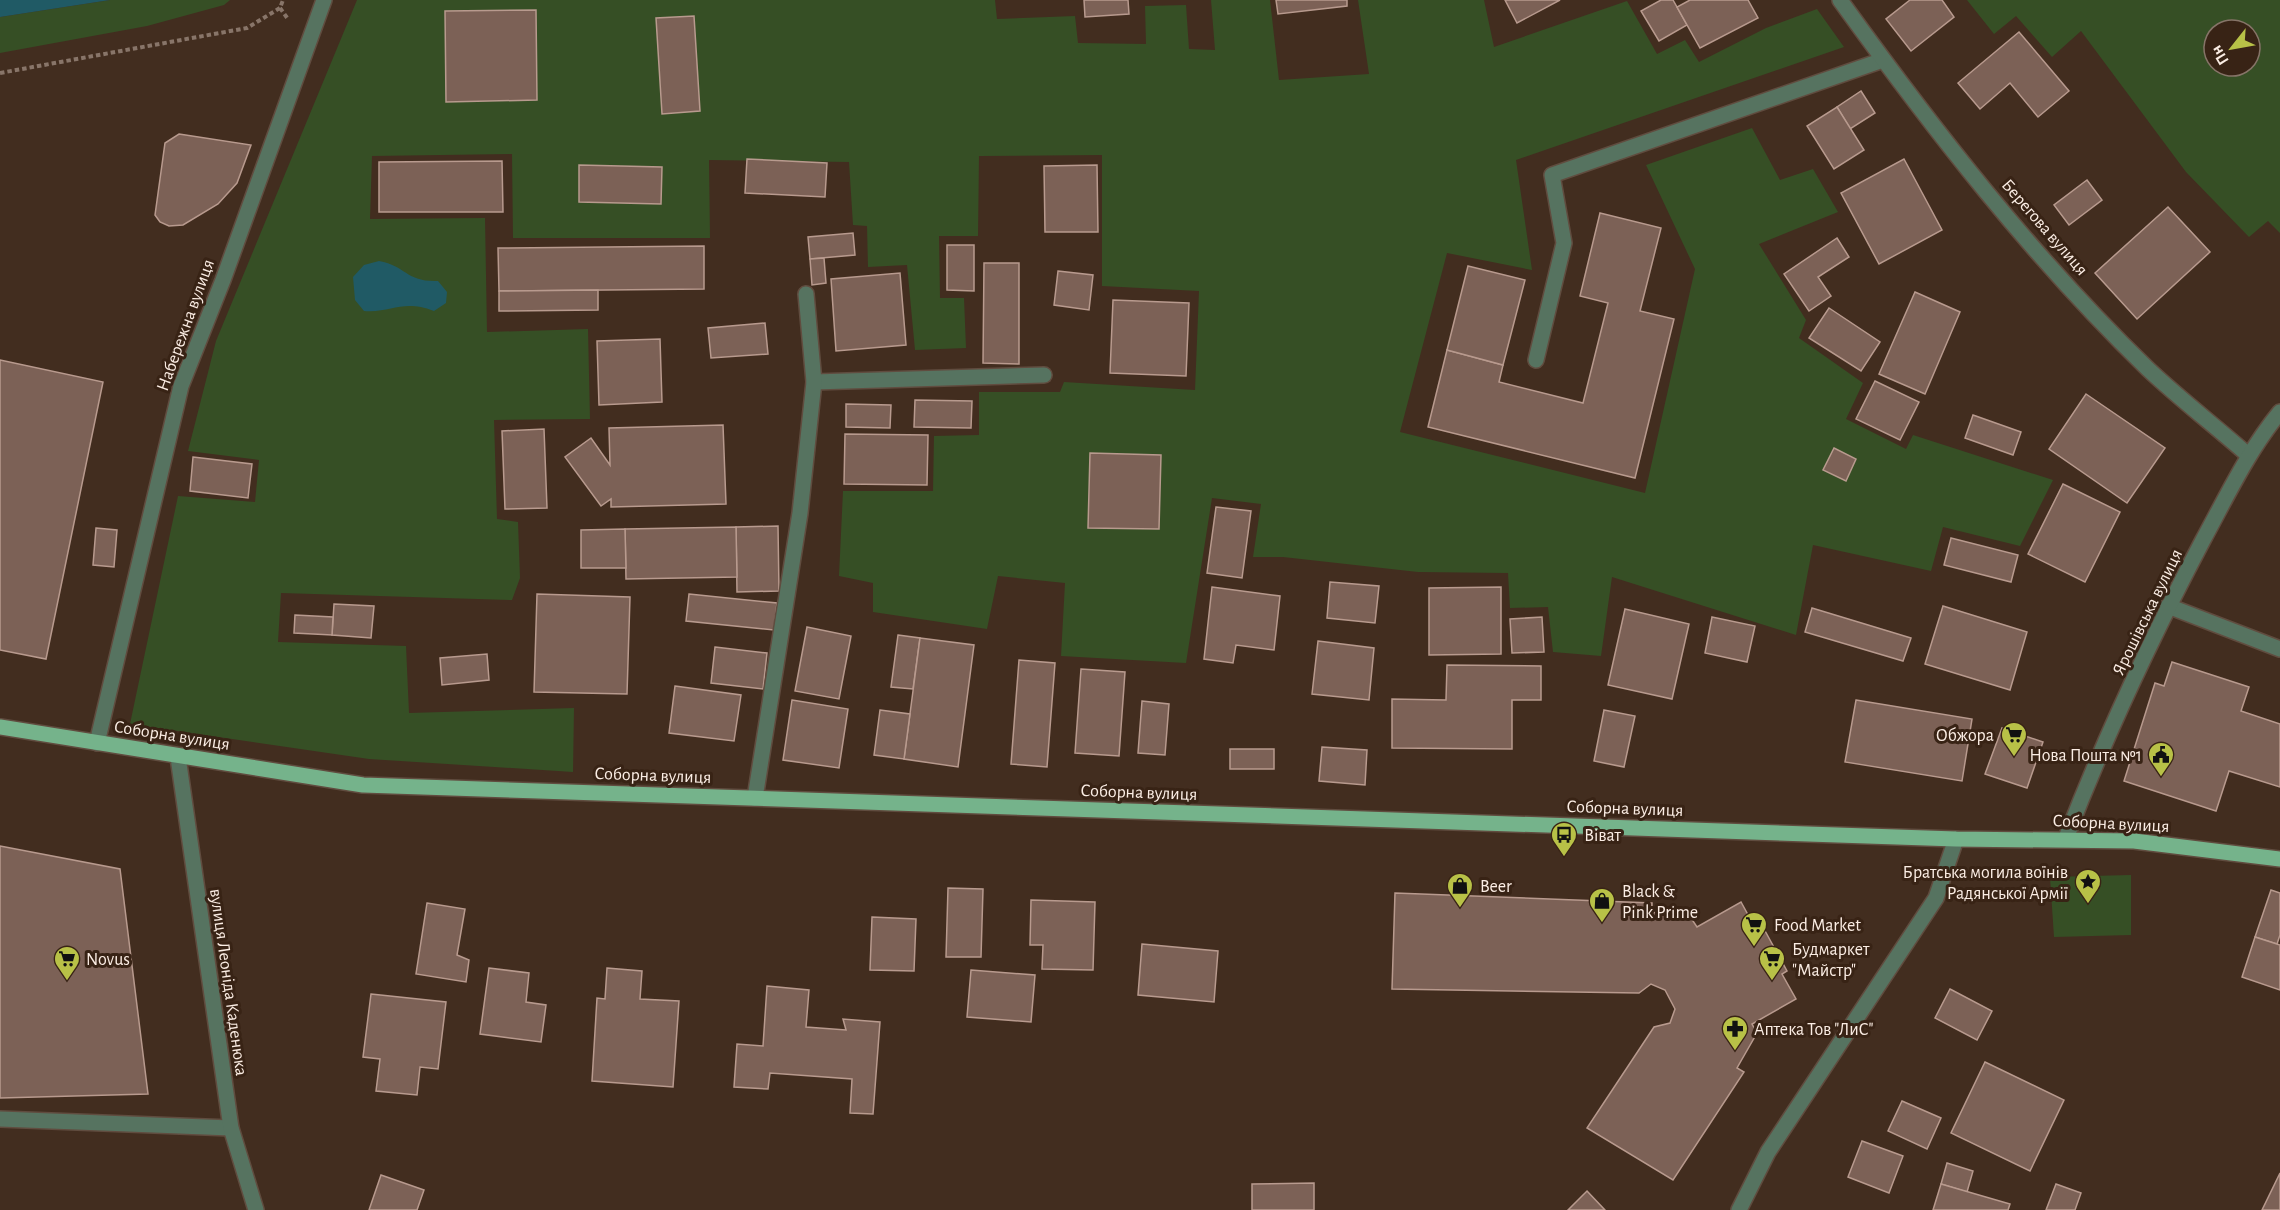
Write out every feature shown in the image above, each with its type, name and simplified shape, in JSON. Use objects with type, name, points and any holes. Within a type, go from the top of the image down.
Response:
[{"type":"main road","name":"Соборна вулиця","points":[[0,727],[363,785],[1956,839],[2066,838],[2134,841],[2280,859]]},
{"type":"street","name":"Набережна вулиця","points":[[98,743],[181,386],[223,280],[324,0]]},
{"type":"street","name":"Берегова вулиця","points":[[1840,0],[1883,60],[2030,245],[2149,369],[2248,455]]},
{"type":"street","points":[[1536,360],[1564,243],[1552,176],[1883,60]]},
{"type":"street","points":[[755,798],[801,513],[814,382],[806,294]]},
{"type":"street","points":[[814,382],[1044,375]]},
{"type":"street","name":"Ярошівська вулиця","points":[[2066,838],[2082,797],[2168,606],[2248,455],[2280,412]]},
{"type":"street","points":[[2168,606],[2280,649]]},
{"type":"street","name":"вулиця Леоніда Каденюка","points":[[178,757],[231,1128],[256,1210]]},
{"type":"street","points":[[1739,1210],[1768,1152],[1936,898],[1956,839]]},
{"type":"street","points":[[0,1119],[231,1128]]},
{"type":"path","points":[[0,72],[248,28],[280,8],[283,0]]},
{"type":"green space","points":[[110,0],[230,0],[224,5],[147,26],[0,53],[0,17]]},
{"type":"green space","points":[[357,0],[995,0],[997,19],[1075,16],[1078,43],[1146,44],[1145,6],[1186,5],[1189,49],[1215,50],[1211,0],[1270,0],[1279,80],[1369,74],[1358,0],[1484,0],[1494,47],[1627,1],[1657,54],[1685,40],[1699,62],[1766,28],[1817,9],[1844,47],[1516,160],[1532,270],[1447,253],[1400,432],[1645,493],[1695,269],[1646,165],[1752,128],[1780,180],[1813,169],[1838,212],[1759,244],[1806,320],[1799,338],[1863,383],[1846,419],[1906,449],[1913,435],[2053,480],[2020,546],[1943,527],[1931,571],[1813,545],[1796,635],[1612,577],[1601,656],[1553,652],[1548,607],[1510,608],[1508,573],[1418,572],[1283,557],[1253,557],[1261,504],[1212,498],[1186,663],[1061,656],[1065,583],[998,576],[987,629],[873,612],[873,583],[839,576],[843,491],[933,491],[934,436],[979,435],[979,392],[1060,392],[1064,382],[1195,390],[1199,291],[1102,286],[1102,155],[979,156],[978,236],[939,236],[940,298],[964,298],[966,348],[915,350],[907,265],[868,267],[867,226],[853,225],[849,162],[709,160],[710,238],[513,238],[512,154],[372,156],[370,219],[485,218],[487,332],[588,329],[590,419],[494,420],[497,519],[518,522],[520,578],[512,600],[281,593],[278,642],[406,646],[409,713],[574,708],[573,772],[369,759],[130,724],[178,496],[255,502],[259,460],[188,451],[216,341]]},
{"type":"green space","points":[[1967,0],[2280,0],[2280,233],[2268,221],[2249,237],[2186,172],[2081,31],[2052,57],[2016,16],[1994,34]]},
{"type":"green space","points":[[2131,875],[2131,935],[2054,937],[2050,877]]},
{"type":"water","points":[[0,0],[110,0],[0,17]]},
{"type":"water","points":[[379,261],[395,266],[419,279],[438,281],[447,292],[446,303],[434,311],[405,306],[364,311],[355,300],[353,277],[364,265]]},
{"type":"building","points":[[1084,0],[1128,0],[1129,14],[1085,17]]},
{"type":"building","points":[[1276,0],[1347,0],[1347,6],[1278,14]]},
{"type":"building","points":[[1505,0],[1560,0],[1517,23]]},
{"type":"building","points":[[1661,0],[1673,0],[1687,25],[1659,41],[1641,11]]},
{"type":"building","points":[[1690,0],[1748,0],[1758,18],[1700,48],[1677,7]]},
{"type":"building","points":[[1910,0],[1942,0],[1954,17],[1911,51],[1886,19]]},
{"type":"building","points":[[536,10],[537,100],[446,102],[445,11]]},
{"type":"building","points":[[694,16],[700,111],[662,114],[656,18]]},
{"type":"building","points":[[2019,32],[2069,91],[2038,117],[2010,83],[1980,109],[1958,83]]},
{"type":"building","points":[[1861,91],[1875,113],[1850,129],[1837,107]]},
{"type":"building","points":[[1837,107],[1864,150],[1834,169],[1807,126]]},
{"type":"building","points":[[179,134],[251,145],[237,183],[218,204],[183,225],[169,226],[160,222],[155,215],[165,143]]},
{"type":"building","points":[[747,159],[827,163],[825,197],[745,193]]},
{"type":"building","points":[[1904,159],[1942,230],[1879,264],[1841,193]]},
{"type":"building","points":[[502,161],[503,212],[379,212],[379,162]]},
{"type":"building","points":[[579,165],[662,167],[661,204],[579,202]]},
{"type":"building","points":[[1097,165],[1098,232],[1045,232],[1044,166]]},
{"type":"building","points":[[2087,180],[2102,200],[2069,225],[2054,205]]},
{"type":"building","points":[[2168,207],[2210,252],[2137,319],[2095,273]]},
{"type":"building","points":[[1600,213],[1661,228],[1640,311],[1674,319],[1635,478],[1428,427],[1447,350],[1503,365],[1499,382],[1583,403],[1608,303],[1580,296]]},
{"type":"building","points":[[853,233],[855,255],[810,259],[808,237]]},
{"type":"building","points":[[1837,238],[1849,257],[1818,277],[1831,296],[1809,311],[1784,274]]},
{"type":"building","points":[[947,245],[974,245],[974,291],[947,290]]},
{"type":"building","points":[[704,246],[704,289],[499,291],[498,248]]},
{"type":"building","points":[[824,258],[826,283],[812,285],[810,259]]},
{"type":"building","points":[[984,263],[1019,263],[1019,364],[983,363]]},
{"type":"building","points":[[1468,266],[1525,280],[1503,365],[1447,350]]},
{"type":"building","points":[[1058,271],[1093,275],[1089,310],[1054,305]]},
{"type":"building","points":[[900,273],[906,345],[836,351],[831,279]]},
{"type":"building","points":[[598,290],[598,310],[499,311],[499,291]]},
{"type":"building","points":[[1915,292],[1960,312],[1925,394],[1879,374]]},
{"type":"building","points":[[1113,300],[1189,303],[1186,376],[1110,373]]},
{"type":"building","points":[[1829,308],[1880,342],[1861,371],[1809,338]]},
{"type":"building","points":[[765,323],[768,354],[711,358],[708,328]]},
{"type":"building","points":[[660,339],[662,402],[599,405],[597,341]]},
{"type":"building","points":[[0,360],[103,382],[46,659],[0,650]]},
{"type":"building","points":[[1875,381],[1919,402],[1900,440],[1856,419]]},
{"type":"building","points":[[2086,394],[2165,448],[2127,503],[2049,449]]},
{"type":"building","points":[[915,400],[972,401],[971,428],[914,427]]},
{"type":"building","points":[[846,404],[891,405],[890,428],[846,427]]},
{"type":"building","points":[[1973,415],[2021,432],[2013,455],[1965,438]]},
{"type":"building","points":[[723,425],[726,504],[611,507],[611,499],[601,506],[565,457],[591,438],[610,465],[609,428]]},
{"type":"building","points":[[544,429],[547,508],[505,509],[502,431]]},
{"type":"building","points":[[845,434],[928,435],[927,485],[844,484]]},
{"type":"building","points":[[1834,448],[1856,459],[1846,481],[1823,470]]},
{"type":"building","points":[[1090,453],[1161,455],[1159,529],[1088,528]]},
{"type":"building","points":[[193,457],[252,464],[248,498],[190,491]]},
{"type":"building","points":[[2063,484],[2120,512],[2085,582],[2028,554]]},
{"type":"building","points":[[1216,507],[1251,511],[1242,578],[1207,573]]},
{"type":"building","points":[[778,526],[779,591],[737,592],[736,527]]},
{"type":"building","points":[[736,527],[737,577],[626,579],[625,529]]},
{"type":"building","points":[[96,528],[117,530],[114,567],[93,565]]},
{"type":"building","points":[[625,529],[626,568],[581,568],[581,530]]},
{"type":"building","points":[[1951,538],[2018,555],[2011,582],[1944,565]]},
{"type":"building","points":[[1330,582],[1379,586],[1375,623],[1327,618]]},
{"type":"building","points":[[1212,587],[1280,596],[1274,650],[1236,645],[1233,663],[1204,659]]},
{"type":"building","points":[[1501,587],[1501,654],[1429,655],[1429,588]]},
{"type":"building","points":[[537,594],[630,597],[627,694],[534,692]]},
{"type":"building","points":[[689,594],[777,603],[774,630],[686,621]]},
{"type":"building","points":[[334,604],[374,606],[371,638],[332,635]]},
{"type":"building","points":[[1943,606],[2027,632],[2010,690],[1925,664]]},
{"type":"building","points":[[1812,608],[1911,638],[1903,661],[1805,632]]},
{"type":"building","points":[[1625,609],[1689,624],[1672,699],[1608,685]]},
{"type":"building","points":[[295,615],[333,617],[332,635],[294,633]]},
{"type":"building","points":[[1542,617],[1544,652],[1512,653],[1510,619]]},
{"type":"building","points":[[1712,617],[1755,626],[1747,662],[1705,653]]},
{"type":"building","points":[[807,627],[851,636],[839,699],[795,691]]},
{"type":"building","points":[[898,635],[920,638],[913,689],[891,687]]},
{"type":"building","points":[[920,638],[974,645],[958,767],[904,759]]},
{"type":"building","points":[[1318,641],[1374,648],[1369,700],[1312,694]]},
{"type":"building","points":[[715,647],[767,653],[763,689],[711,683]]},
{"type":"building","points":[[487,654],[489,680],[442,685],[440,658]]},
{"type":"building","points":[[1019,660],[1055,663],[1047,767],[1011,764]]},
{"type":"building","points":[[2172,662],[2249,687],[2241,711],[2280,724],[2280,787],[2229,771],[2216,811],[2124,781],[2155,683],[2164,686]]},
{"type":"building","points":[[1447,665],[1541,666],[1541,700],[1512,700],[1512,749],[1392,748],[1392,699],[1446,700]]},
{"type":"building","points":[[1081,669],[1125,672],[1119,756],[1075,753]]},
{"type":"building","points":[[675,686],[741,695],[734,741],[669,733]]},
{"type":"building","points":[[792,700],[848,709],[839,768],[783,760]]},
{"type":"building","points":[[1856,700],[1972,719],[1962,781],[1845,762]]},
{"type":"building","points":[[1142,701],[1169,704],[1165,755],[1138,753]]},
{"type":"building","points":[[880,710],[910,714],[904,759],[874,755]]},
{"type":"building","points":[[1604,710],[1635,716],[1624,767],[1594,761]]},
{"type":"building","name":"Обжора","points":[[2002,728],[2043,742],[2027,788],[1985,774]]},
{"type":"building","points":[[1322,747],[1367,750],[1365,785],[1319,781]]},
{"type":"building","points":[[1230,749],[1274,749],[1274,769],[1230,769]]},
{"type":"building","name":"Novus","points":[[0,846],[120,869],[148,1094],[0,1098]]},
{"type":"building","points":[[948,888],[983,889],[981,957],[946,957]]},
{"type":"building","points":[[2271,890],[2280,893],[2280,935],[2277,944],[2255,937]]},
{"type":"building","points":[[1395,893],[1652,903],[1652,912],[1691,918],[1697,927],[1741,902],[1752,922],[1758,918],[1787,971],[1782,974],[1796,999],[1752,1024],[1757,1033],[1737,1068],[1744,1072],[1673,1180],[1587,1128],[1654,1027],[1670,1023],[1675,1009],[1665,990],[1651,984],[1639,993],[1392,989]]},
{"type":"building","points":[[1031,900],[1095,902],[1093,970],[1042,969],[1043,945],[1030,945]]},
{"type":"building","points":[[427,903],[465,909],[457,955],[469,960],[466,982],[416,974]]},
{"type":"building","points":[[872,917],[916,919],[914,971],[870,970]]},
{"type":"building","points":[[2255,937],[2280,945],[2280,990],[2242,977]]},
{"type":"building","points":[[1142,944],[1218,951],[1214,1002],[1138,995]]},
{"type":"building","points":[[489,968],[529,973],[526,1002],[546,1005],[541,1042],[480,1034]]},
{"type":"building","points":[[607,968],[642,971],[640,999],[679,1001],[673,1087],[592,1081],[597,998],[605,999]]},
{"type":"building","points":[[971,970],[1035,975],[1031,1022],[967,1017]]},
{"type":"building","points":[[767,986],[809,990],[806,1027],[846,1030],[843,1019],[880,1022],[873,1114],[850,1113],[852,1079],[770,1073],[768,1089],[734,1087],[737,1044],[763,1046]]},
{"type":"building","points":[[1950,989],[1992,1011],[1977,1040],[1935,1018]]},
{"type":"building","points":[[371,994],[446,1002],[438,1069],[420,1067],[417,1095],[376,1091],[380,1059],[363,1057]]},
{"type":"building","points":[[1985,1062],[2064,1100],[2030,1171],[1951,1133]]},
{"type":"building","points":[[1902,1101],[1941,1118],[1927,1149],[1888,1131]]},
{"type":"building","points":[[1862,1141],[1903,1156],[1889,1193],[1848,1177]]},
{"type":"building","points":[[1947,1163],[1973,1171],[1967,1192],[1941,1184]]},
{"type":"building","points":[[2280,1173],[2280,1210],[2262,1210]]},
{"type":"building","points":[[381,1175],[424,1190],[417,1210],[369,1210]]},
{"type":"building","points":[[1314,1183],[1314,1210],[1252,1210],[1252,1184]]},
{"type":"building","points":[[1941,1184],[2010,1204],[2008,1210],[1933,1210]]},
{"type":"building","points":[[2056,1184],[2081,1193],[2075,1210],[2046,1210]]},
{"type":"building","points":[[1587,1191],[1605,1210],[1568,1210]]},
{"type":"place","name":"Обжора","points":[[2014,758]]},
{"type":"place","name":"Нова Пошта №1","points":[[2161,778]]},
{"type":"place","name":"Віват","points":[[1564,858]]},
{"type":"place","name":"Братська могила воїнів Радянської Армії","points":[[2088,905]]},
{"type":"place","name":"Beer","points":[[1460,909]]},
{"type":"place","name":"Black & Pink Prime","points":[[1602,924]]},
{"type":"place","name":"Food Market","points":[[1754,948]]},
{"type":"place","name":"Novus","points":[[67,982]]},
{"type":"place","name":"Будмаркет \"Майстр\"","points":[[1772,982]]},
{"type":"place","name":"Аптека Тов \"ЛиС\"","points":[[1735,1052]]}]
